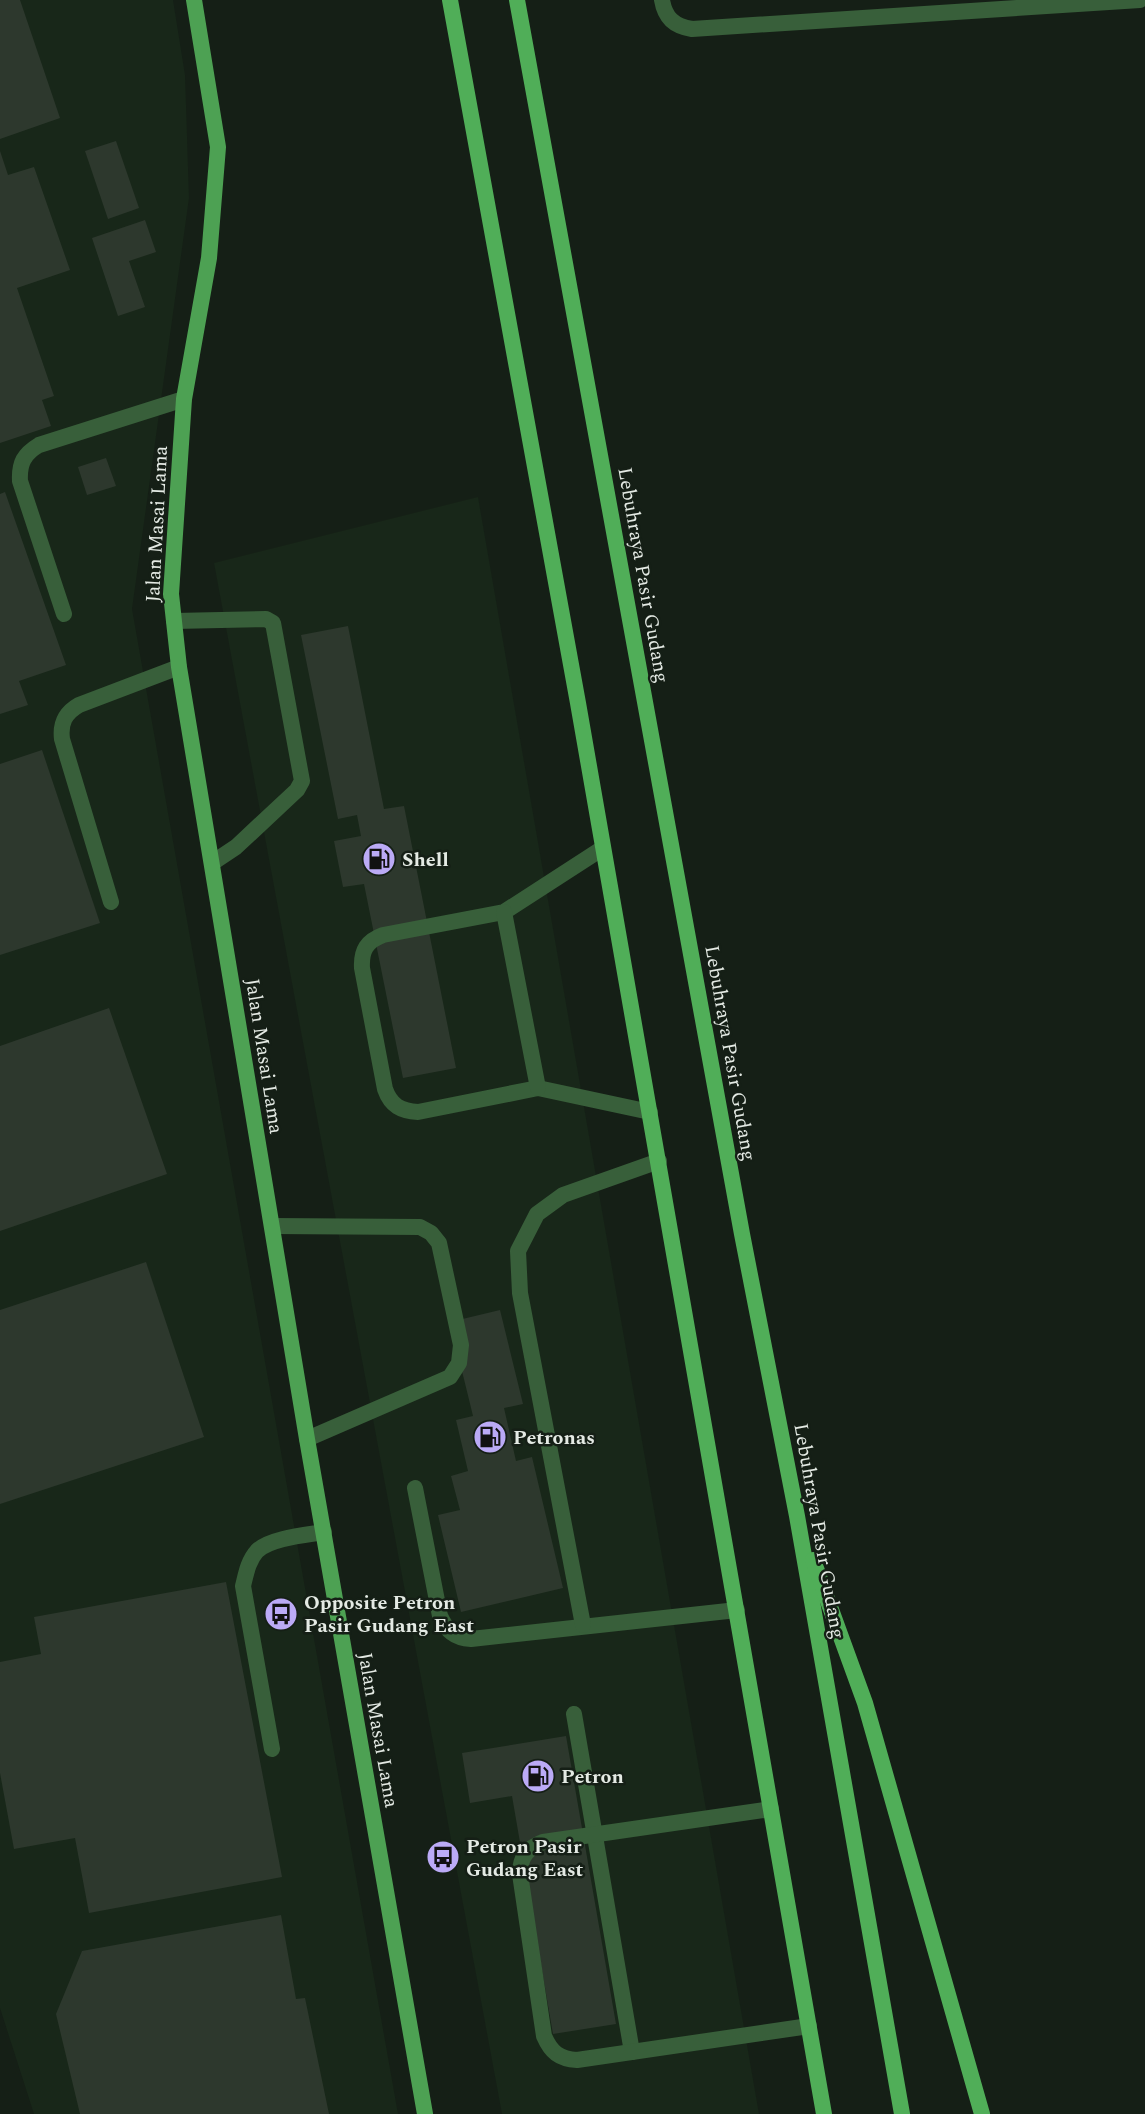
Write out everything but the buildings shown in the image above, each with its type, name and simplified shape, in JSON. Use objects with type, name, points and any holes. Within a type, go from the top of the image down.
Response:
[{"type":"highway","points":[[450,0],[659,1161],[824,2114]]},
{"type":"highway","name":"Lebuhraya Pasir Gudang","points":[[517,0],[742,1234],[797,1516],[902,2114]]},
{"type":"highway","points":[[797,1516],[865,1703],[982,2114]]},
{"type":"main road","name":"Jalan Masai Lama","points":[[194,0],[218,147],[209,258],[184,399],[171,594],[179,666],[272,1226],[425,2114]]},
{"type":"lane","points":[[662,0],[665,13],[672,22],[692,29],[1140,0]]},
{"type":"lane","points":[[64,614],[21,481],[22,459],[39,445],[184,399]]},
{"type":"lane","points":[[174,621],[266,619],[273,623],[302,781],[297,790],[236,847],[212,863]]},
{"type":"lane","points":[[111,902],[62,739],[61,728],[70,710],[79,705],[179,666]]},
{"type":"lane","points":[[603,848],[504,912],[373,939],[361,956],[362,968],[385,1089],[389,1099],[396,1107],[406,1112],[418,1112],[538,1088],[650,1112]]},
{"type":"lane","points":[[504,912],[538,1088]]},
{"type":"lane","points":[[584,1625],[520,1293],[518,1251],[537,1215],[563,1195],[659,1161]]},
{"type":"lane","points":[[272,1226],[420,1227],[430,1233],[439,1243],[461,1345],[459,1363],[450,1377],[308,1439]]},
{"type":"lane","points":[[415,1488],[440,1617],[444,1626],[460,1638],[471,1639],[736,1610]]},
{"type":"lane","points":[[272,1749],[243,1586],[248,1566],[258,1550],[274,1542],[324,1532]]},
{"type":"lane","points":[[574,1714],[632,2052]]},
{"type":"lane","points":[[771,1809],[543,1842],[533,1846],[525,1853],[520,1863],[520,1874],[544,2036],[548,2046],[556,2055],[577,2060],[809,2026]]},
{"type":"shaded area","points":[[0,0],[173,0],[185,75],[189,198],[132,609],[398,2114],[34,2114],[0,2008]]},
{"type":"shaded area","points":[[478,497],[759,2114],[502,2114],[214,563]]},
{"type":"place","name":"Shell","points":[[379,859]]},
{"type":"place","name":"Petronas","points":[[490,1437]]},
{"type":"place","name":"Opposite Petron Pasir Gudang East","points":[[281,1614]]},
{"type":"place","name":"Petron","points":[[538,1776]]},
{"type":"place","name":"Petron Pasir Gudang East","points":[[443,1857]]}]
